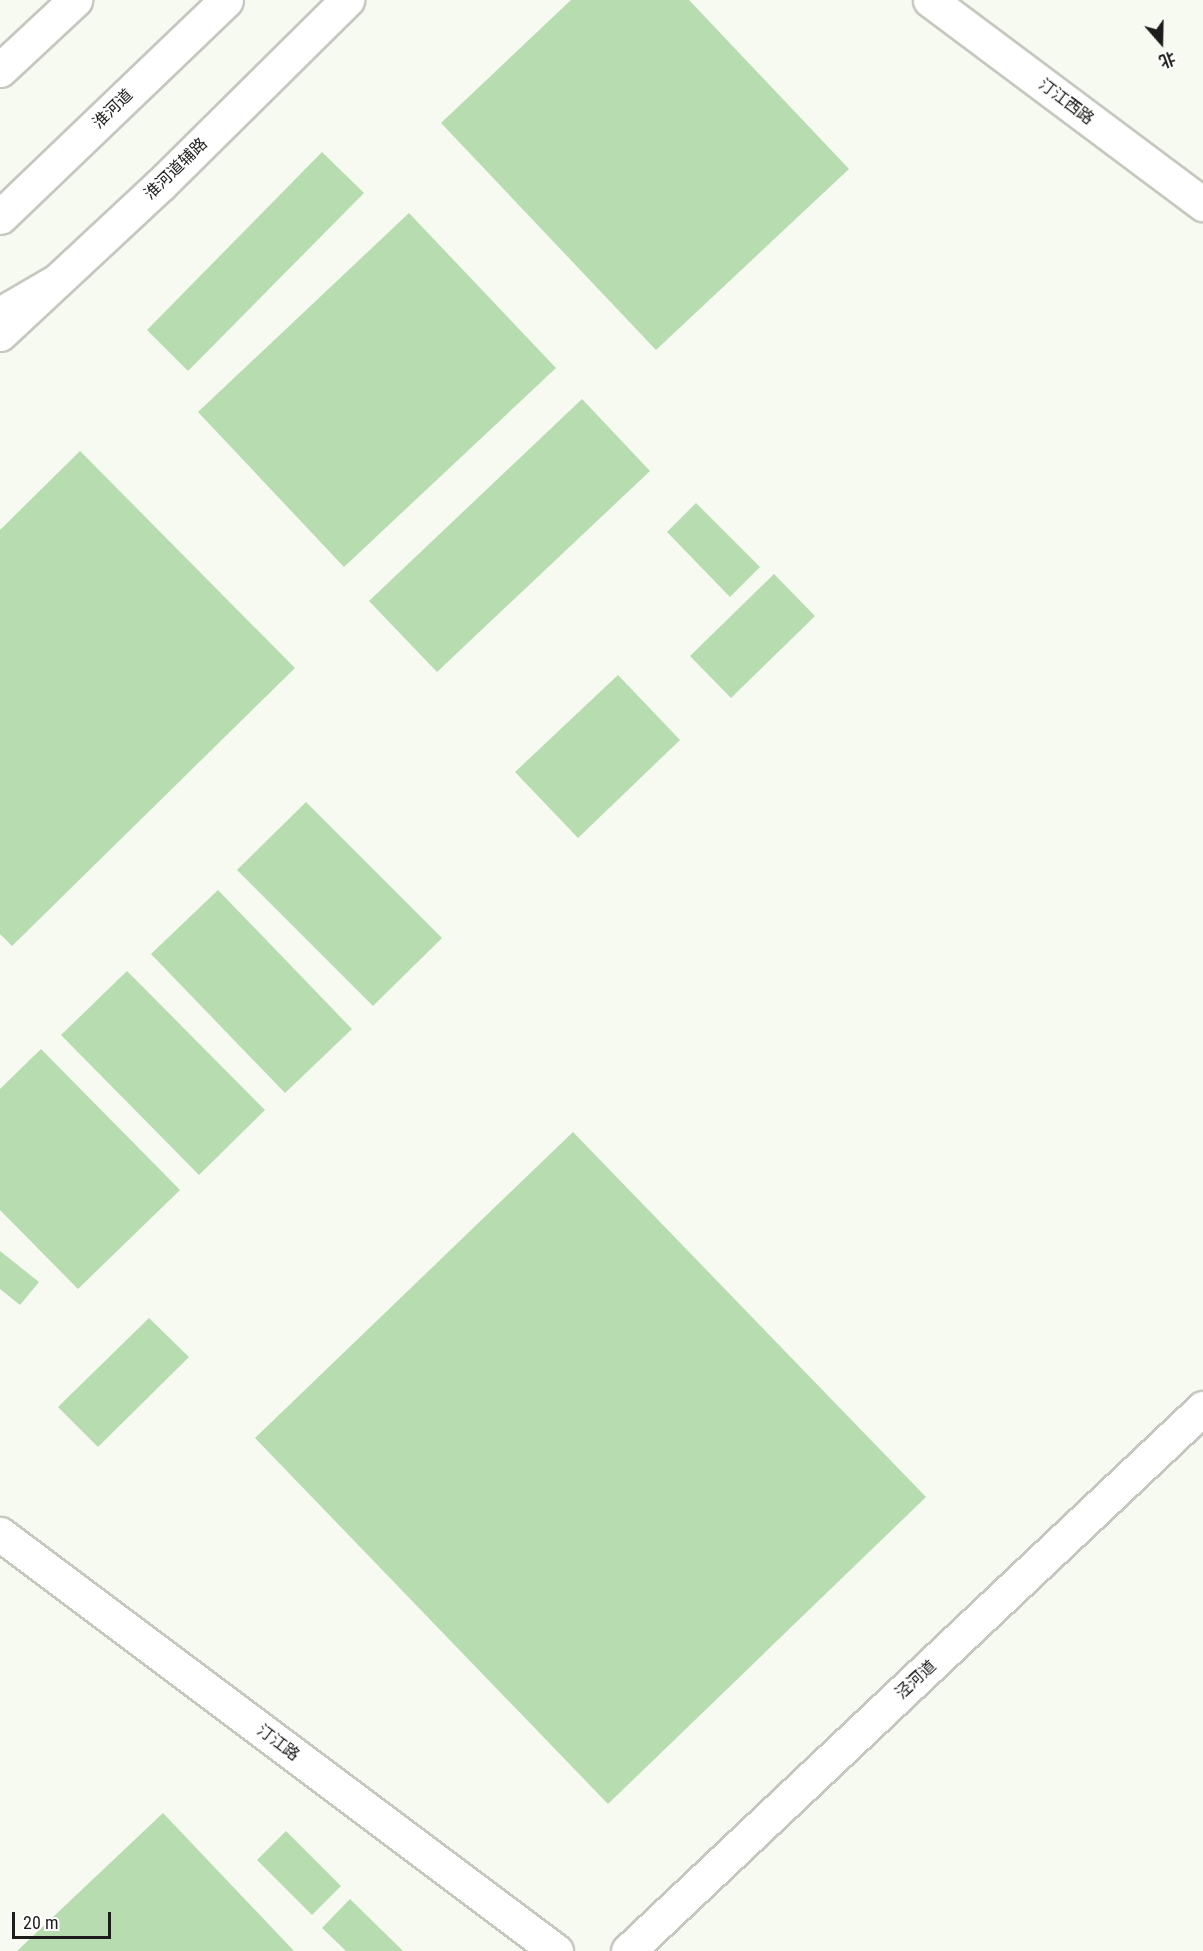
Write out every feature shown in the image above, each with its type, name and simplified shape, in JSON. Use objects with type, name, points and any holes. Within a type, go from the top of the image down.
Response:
[{"type":"main road","points":[[0,70],[75,0]]},
{"type":"main road","name":"淮河道","points":[[0,217],[226,0]]},
{"type":"main road","name":"淮河道辅路","points":[[0,334],[161,184],[347,0]]},
{"type":"main road","name":"汀江西路","points":[[930,0],[1203,204]]},
{"type":"main road","points":[[0,314],[55,282]]},
{"type":"main road","name":"泾河道","points":[[628,1951],[1203,1408]]},
{"type":"main road","name":"汀江路","points":[[0,1534],[556,1951]]},
{"type":"building","points":[[571,0],[689,0],[849,169],[656,350],[441,123]]},
{"type":"building","points":[[322,152],[364,193],[188,371],[147,330]]},
{"type":"building","points":[[409,213],[556,368],[344,567],[198,412]]},
{"type":"building","points":[[582,399],[650,471],[437,672],[369,601]]},
{"type":"building","points":[[80,451],[295,668],[12,946],[0,934],[0,530]]},
{"type":"building","points":[[696,503],[760,567],[730,597],[667,532]]},
{"type":"building","points":[[774,574],[815,616],[731,698],[690,656]]},
{"type":"building","points":[[618,675],[680,740],[578,838],[515,772]]},
{"type":"building","points":[[306,802],[442,938],[373,1006],[237,870]]},
{"type":"building","points":[[218,890],[352,1029],[285,1093],[151,954]]},
{"type":"building","points":[[127,971],[265,1110],[199,1175],[61,1035]]},
{"type":"building","points":[[41,1049],[180,1190],[78,1289],[0,1210],[0,1089]]},
{"type":"building","points":[[573,1132],[926,1497],[608,1804],[255,1438]]},
{"type":"building","points":[[0,1251],[39,1282],[20,1305],[0,1289]]},
{"type":"building","points":[[149,1318],[189,1357],[98,1447],[58,1407]]},
{"type":"building","points":[[163,1813],[294,1951],[17,1951]]},
{"type":"building","points":[[286,1831],[341,1886],[312,1915],[257,1860]]},
{"type":"building","points":[[350,1899],[403,1951],[346,1951],[322,1928]]}]
